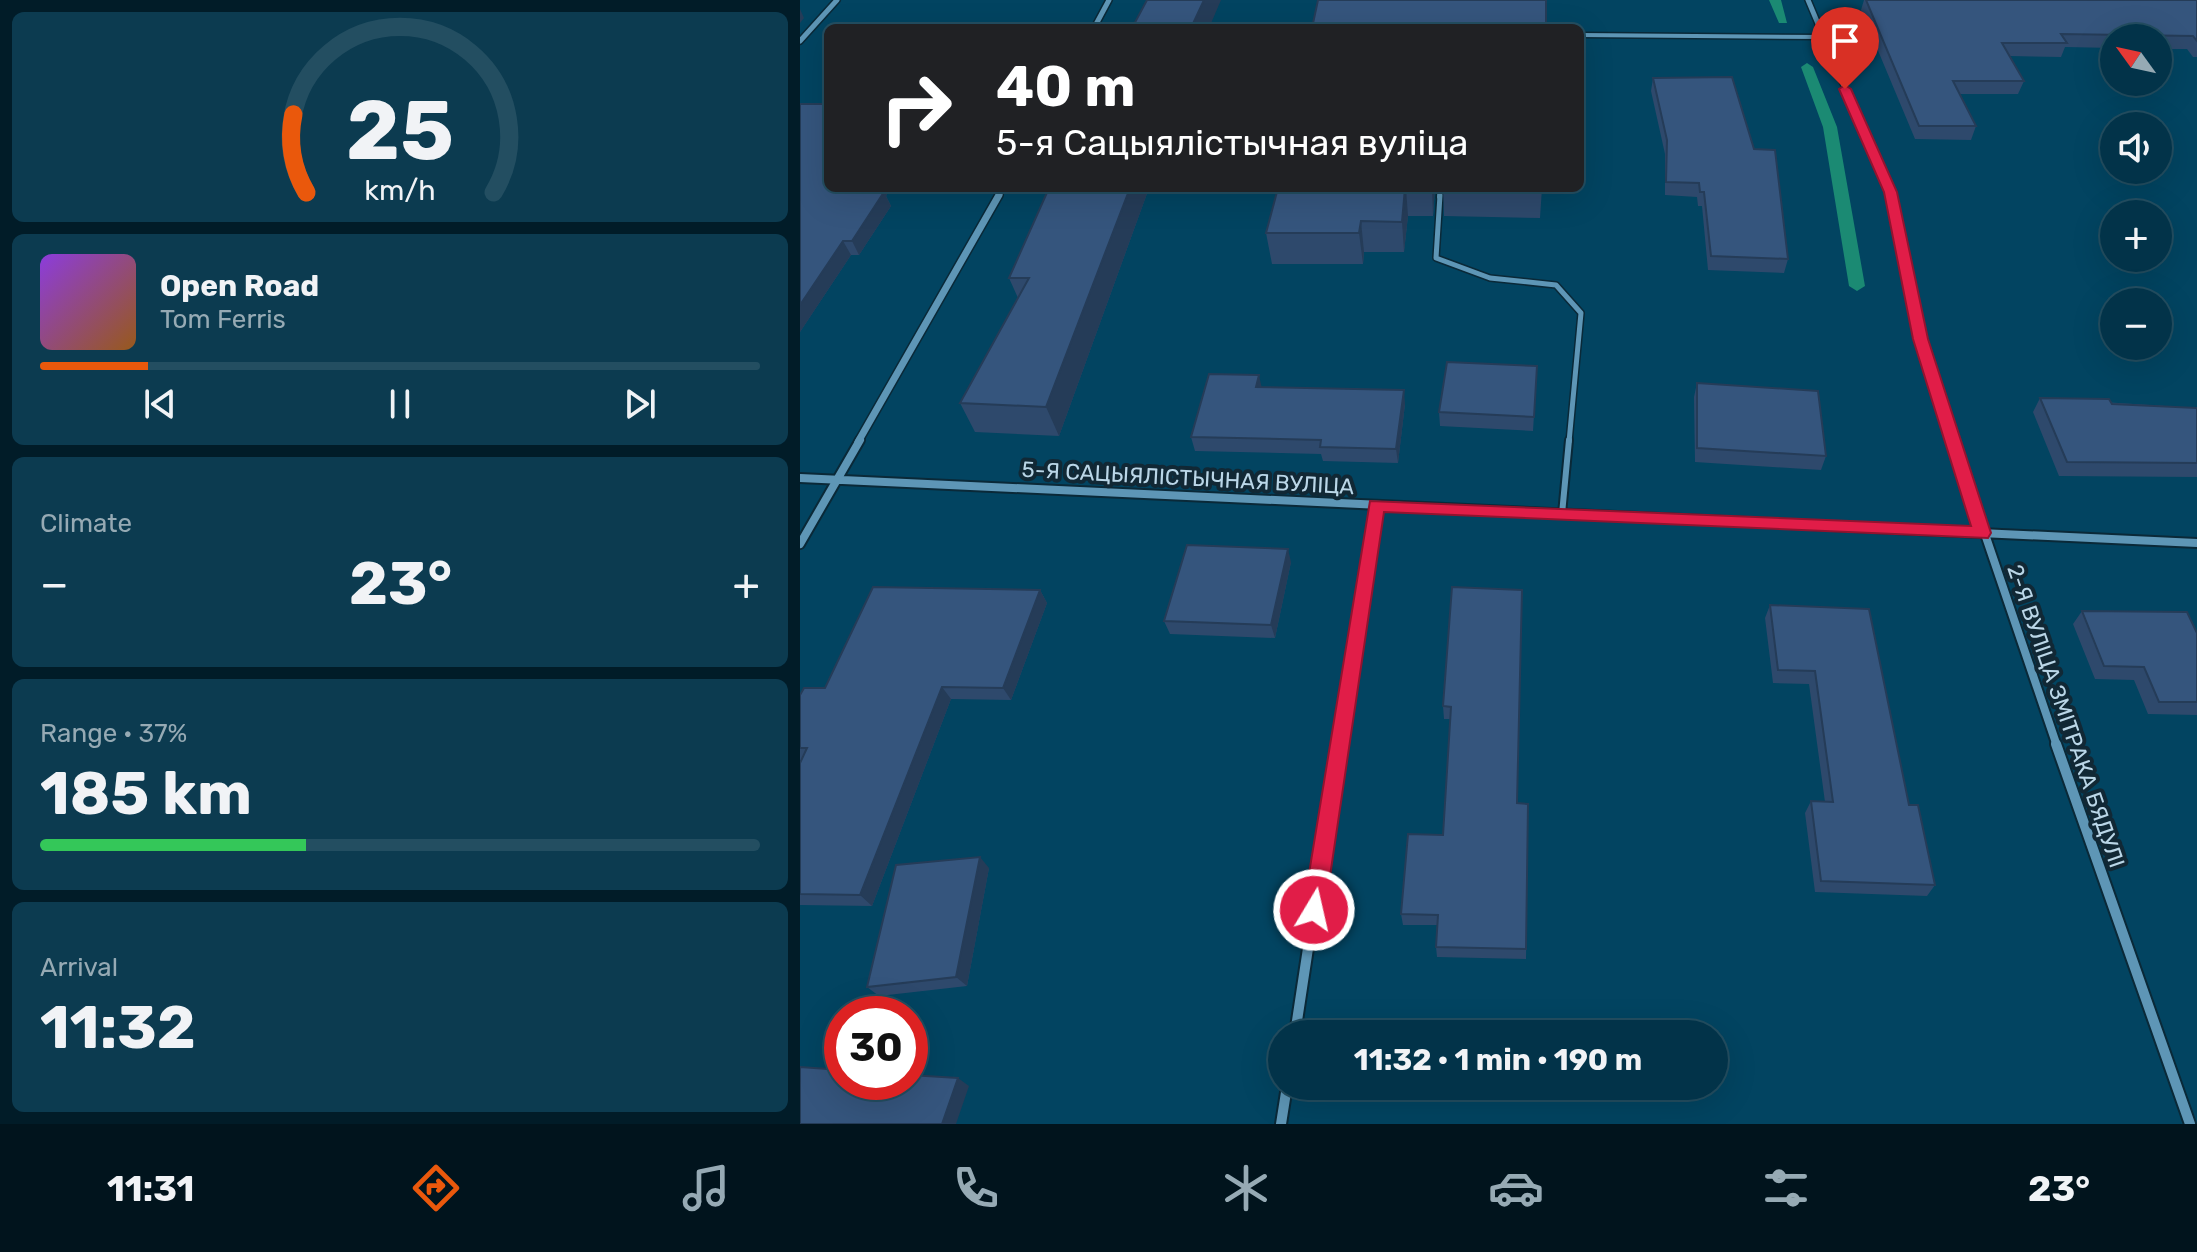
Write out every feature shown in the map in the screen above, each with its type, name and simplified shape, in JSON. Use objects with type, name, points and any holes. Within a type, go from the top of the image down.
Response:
[{"type":"street","points":[[800,41],[837,0]]},
{"type":"street","points":[[1096,24],[1109,0]]},
{"type":"street","name":"2-Я ВУЛІЦА ЗМІТРАКА БЯДУЛІ","points":[[1808,0],[1890,192],[1921,339],[1982,533],[2190,1124]]},
{"type":"street","points":[[800,544],[1001,192]]},
{"type":"street","name":"5-Я САЦЫЯЛІСТЫЧНАЯ ВУЛІЦА","points":[[800,478],[2197,543]]},
{"type":"street","points":[[1297,1020],[1376,505]]},
{"type":"street","points":[[1281,1124],[1285,1100]]},
{"type":"lane","points":[[1584,35],[1823,37]]},
{"type":"lane","points":[[1440,192],[1436,258],[1490,278],[1556,285],[1581,313],[1562,514]]},
{"type":"building","points":[[1147,0],[1204,0],[1193,24],[1134,24]]},
{"type":"building","points":[[1318,0],[1546,0],[1546,24],[1313,24]]},
{"type":"building","points":[[1866,0],[2197,0],[2197,41],[2193,36],[2172,36],[2172,24],[2100,24],[2100,35],[2061,34],[2067,43],[2002,43],[2024,81],[1953,81],[1976,126],[1919,126]]},
{"type":"building","points":[[1732,77],[1754,149],[1775,150],[1788,259],[1711,256],[1704,192],[1700,192],[1699,183],[1666,182],[1667,140],[1653,78]]},
{"type":"building","points":[[800,104],[824,104],[824,192],[884,192],[852,241],[843,241],[800,305]]},
{"type":"building","points":[[1047,192],[1128,192],[1046,407],[960,403],[1029,278],[1009,278]]},
{"type":"building","points":[[1277,192],[1405,192],[1402,222],[1361,221],[1359,233],[1266,233]]},
{"type":"building","points":[[1447,362],[1537,366],[1534,417],[1439,412]]},
{"type":"building","points":[[1209,374],[1259,375],[1256,387],[1404,390],[1396,449],[1320,447],[1321,440],[1191,437]]},
{"type":"building","points":[[1697,383],[1818,391],[1826,456],[1697,448]]},
{"type":"building","points":[[2040,398],[2109,399],[2112,404],[2197,408],[2197,463],[2067,462]]},
{"type":"building","points":[[1187,545],[1288,549],[1271,625],[1164,621]]},
{"type":"building","points":[[873,587],[1040,590],[1003,688],[942,687],[860,895],[800,894],[800,763],[807,748],[800,748],[800,695],[804,688],[825,688]]},
{"type":"building","points":[[1452,587],[1522,590],[1517,803],[1528,804],[1526,949],[1436,947],[1438,915],[1401,914],[1408,834],[1443,835],[1451,707],[1443,706]]},
{"type":"building","points":[[1770,605],[1869,609],[1909,805],[1918,805],[1935,885],[1821,881],[1811,801],[1833,802],[1815,671],[1778,670]]},
{"type":"building","points":[[2082,611],[2187,612],[2197,633],[2197,702],[2159,702],[2144,667],[2104,666]]},
{"type":"building","points":[[980,857],[956,977],[867,987],[896,865]]},
{"type":"building","points":[[800,1067],[824,1069],[824,1100],[928,1100],[928,1076],[958,1078],[942,1124],[800,1124]]},
{"type":"waterway","points":[[1775,0],[1783,20]]},
{"type":"waterway","points":[[1807,67],[1830,127],[1857,286]]},
{"type":"route","points":[[1314,910],[1376,505],[1982,533],[1921,339],[1890,192],[1845,89]]}]
